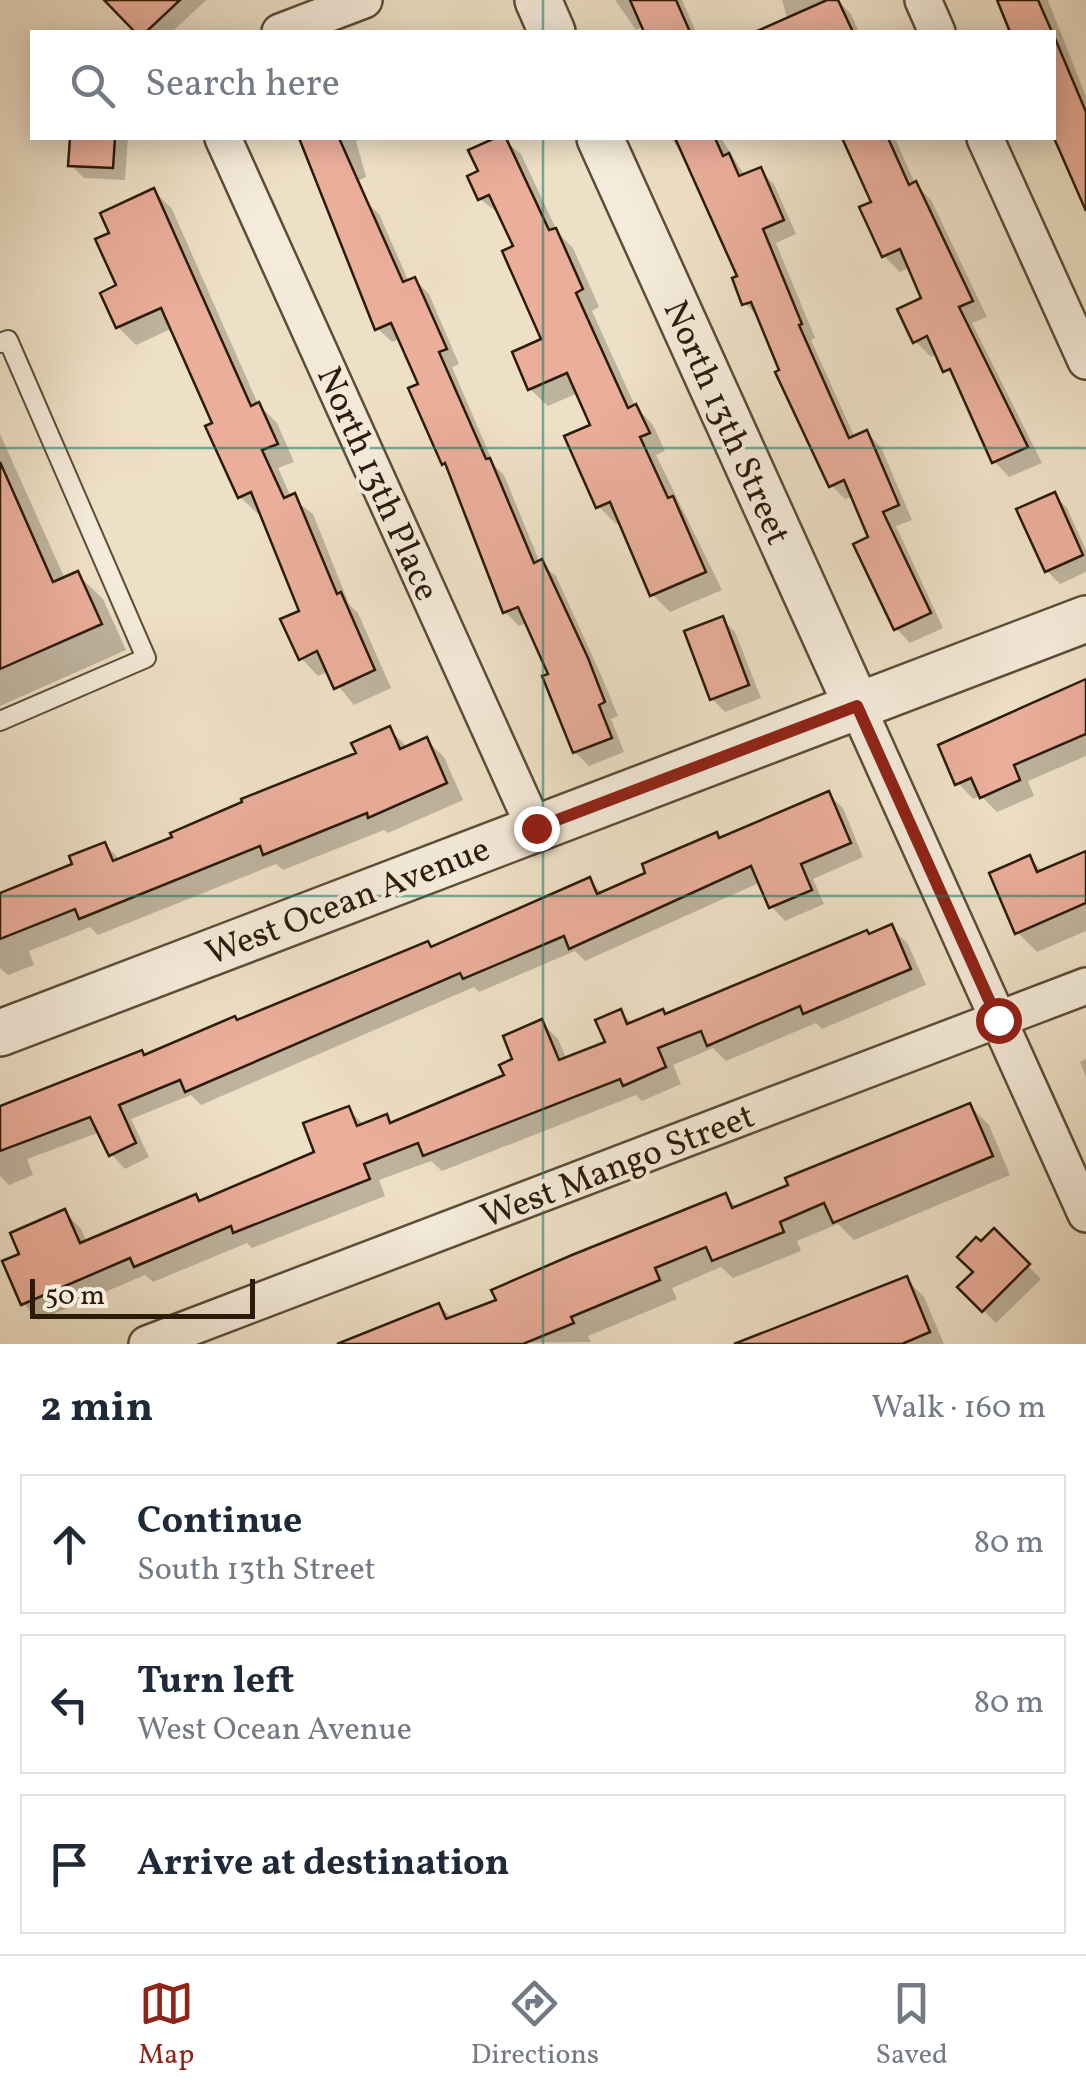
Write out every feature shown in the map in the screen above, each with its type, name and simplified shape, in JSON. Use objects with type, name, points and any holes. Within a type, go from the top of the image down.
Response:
[{"type":"street","points":[[285,30],[364,0]]},
{"type":"street","points":[[538,0],[551,30]]},
{"type":"street","points":[[923,0],[937,30]]},
{"type":"street","name":"North 13th Place","points":[[224,140],[536,828]]},
{"type":"street","name":"North 13th Street","points":[[601,140],[857,706]]},
{"type":"street","points":[[986,140],[1086,361]]},
{"type":"street","name":"West Ocean Avenue","points":[[0,1033],[1086,619]]},
{"type":"street","points":[[857,706],[1086,1214]]},
{"type":"street","name":"West Mango Street","points":[[147,1344],[1086,986]]},
{"type":"lane","points":[[0,343],[8,340],[146,658],[0,721]]},
{"type":"building","points":[[104,0],[180,0],[148,30],[133,30]]},
{"type":"building","points":[[630,0],[676,0],[689,30],[643,30]]},
{"type":"building","points":[[827,0],[838,0],[852,30],[760,30]]},
{"type":"building","points":[[997,0],[1038,0],[1051,30],[1009,30]]},
{"type":"building","points":[[1056,41],[1086,112],[1086,211],[1055,140]]},
{"type":"building","points":[[70,140],[115,140],[113,168],[68,166]]},
{"type":"building","points":[[300,140],[340,140],[403,282],[415,277],[447,349],[439,352],[486,459],[490,458],[534,563],[542,559],[588,658],[605,702],[599,705],[612,738],[573,753],[542,676],[548,674],[518,607],[503,613],[445,463],[442,465],[408,388],[418,384],[391,323],[375,330]]},
{"type":"building","points":[[490,140],[507,140],[549,230],[556,228],[583,289],[576,293],[628,408],[636,404],[650,433],[640,437],[668,498],[673,496],[706,572],[650,596],[610,502],[596,508],[564,436],[590,425],[567,373],[528,390],[512,352],[541,339],[502,251],[513,246],[489,195],[478,200],[467,176],[478,171],[468,150]]},
{"type":"building","points":[[676,140],[716,140],[723,156],[729,153],[739,176],[761,167],[784,220],[763,229],[802,324],[799,325],[849,438],[867,430],[899,505],[883,512],[931,613],[894,630],[853,544],[868,537],[844,480],[829,487],[775,372],[779,370],[751,302],[742,305],[732,278],[737,276]]},
{"type":"building","points":[[843,140],[889,140],[909,185],[916,181],[973,301],[959,307],[1028,447],[992,463],[950,369],[943,372],[927,336],[913,343],[897,309],[921,298],[900,249],[882,257],[859,207],[871,202]]},
{"type":"building","points":[[154,188],[251,406],[259,402],[278,444],[262,450],[284,498],[295,493],[337,594],[341,592],[375,670],[334,689],[317,651],[299,660],[280,619],[299,611],[251,492],[238,498],[205,426],[212,423],[161,308],[116,328],[100,293],[116,285],[95,239],[109,233],[100,213]]},
{"type":"building","points":[[0,462],[53,582],[78,571],[102,624],[0,669]]},
{"type":"building","points":[[1055,492],[1083,555],[1045,572],[1016,509]]},
{"type":"building","points":[[723,616],[749,685],[710,700],[684,631]]},
{"type":"building","points":[[1086,679],[1086,734],[1014,765],[1020,780],[980,798],[971,778],[955,785],[938,745]]},
{"type":"building","points":[[390,726],[400,749],[427,737],[447,783],[368,818],[367,813],[263,855],[260,846],[79,919],[75,909],[0,939],[0,893],[72,864],[69,856],[105,842],[113,861],[172,837],[170,833],[242,802],[241,799],[356,753],[351,743]]},
{"type":"building","points":[[829,791],[851,843],[801,864],[812,890],[769,908],[751,866],[569,949],[564,936],[463,979],[460,973],[185,1092],[180,1080],[119,1105],[136,1143],[109,1156],[90,1117],[0,1151],[0,1106],[142,1050],[144,1055],[235,1016],[237,1020],[428,941],[431,947],[590,877],[597,894],[645,873],[642,864],[717,832],[719,838]]},
{"type":"building","points":[[1086,851],[1086,903],[1015,934],[989,873],[1030,855],[1037,872]]},
{"type":"building","points":[[892,924],[911,969],[803,1014],[800,1006],[707,1046],[701,1031],[658,1048],[666,1067],[623,1086],[620,1079],[423,1156],[418,1143],[364,1164],[370,1179],[233,1233],[231,1226],[134,1267],[130,1258],[21,1305],[2,1261],[19,1254],[10,1233],[65,1209],[80,1243],[196,1194],[199,1201],[314,1152],[303,1123],[349,1106],[357,1126],[387,1114],[390,1123],[504,1075],[499,1065],[512,1059],[503,1036],[542,1019],[559,1060],[605,1042],[595,1020],[621,1009],[627,1024],[663,1009],[665,1014],[867,930],[869,934]]},
{"type":"building","points":[[970,1103],[993,1156],[833,1223],[824,1203],[780,1222],[784,1232],[712,1261],[706,1247],[655,1268],[660,1280],[571,1317],[574,1323],[523,1344],[337,1344],[439,1303],[446,1319],[496,1300],[491,1290],[572,1255],[726,1193],[732,1208],[788,1185],[785,1178]]},
{"type":"building","points":[[994,1228],[1030,1264],[982,1312],[957,1287],[973,1272],[957,1257],[976,1237],[981,1241]]},
{"type":"building","points":[[907,1276],[930,1332],[902,1344],[734,1344]]},
{"type":"route","points":[[536,828],[857,706],[998,1020]]}]
